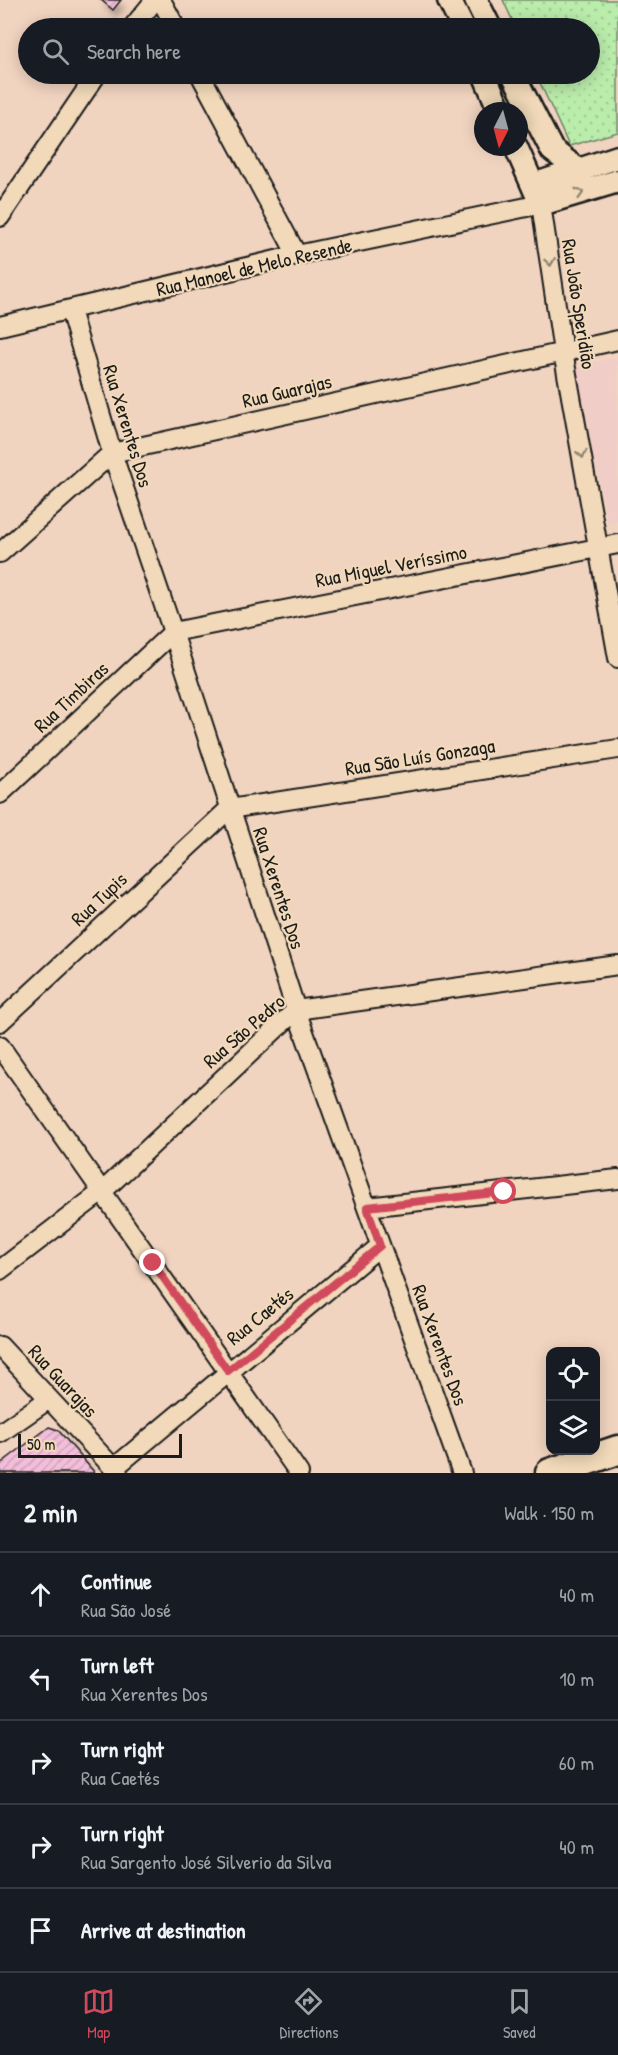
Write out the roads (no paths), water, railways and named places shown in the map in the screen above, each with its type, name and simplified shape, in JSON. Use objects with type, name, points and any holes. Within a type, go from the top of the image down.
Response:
[{"type":"main road","points":[[550,1473],[586,1465],[618,1450]]},
{"type":"street","points":[[141,18],[156,0]]},
{"type":"street","points":[[161,0],[171,18]]},
{"type":"street","points":[[449,0],[458,18]]},
{"type":"street","points":[[476,0],[485,18]]},
{"type":"street","points":[[0,217],[90,84]]},
{"type":"street","points":[[205,84],[297,255]]},
{"type":"street","points":[[488,84],[496,102]]},
{"type":"street","points":[[518,84],[552,150],[577,169]]},
{"type":"street","points":[[520,156],[537,194]]},
{"type":"street","name":"Rua Manoel de Melo Resende","points":[[0,326],[297,255],[509,210],[577,169],[618,157]]},
{"type":"street","name":"Rua Manoel de Melo Resende","points":[[537,194],[618,181]]},
{"type":"street","name":"Rua João Speridião","points":[[537,194],[563,352],[609,546],[618,658]]},
{"type":"street","name":"Rua Xerentes Dos","points":[[70,310],[112,453],[296,1010],[462,1473]]},
{"type":"street","name":"Rua Guarajas","points":[[0,553],[112,453],[618,340]]},
{"type":"street","name":"Rua Miguel Veríssimo","points":[[173,632],[609,546]]},
{"type":"street","name":"Rua Timbiras","points":[[0,794],[173,632]]},
{"type":"street","name":"Rua São Luís Gonzaga","points":[[229,809],[618,748]]},
{"type":"street","name":"Rua Tupis","points":[[0,1022],[229,809]]},
{"type":"street","name":"Rua São Pedro","points":[[0,1270],[103,1191],[296,1010],[618,966]]},
{"type":"street","points":[[0,1046],[299,1473]]},
{"type":"street","points":[[367,1207],[618,1179]]},
{"type":"street","name":"Rua Caetés","points":[[116,1471],[228,1371],[380,1246]]},
{"type":"street","name":"Rua Guarajas","points":[[0,1346],[116,1471]]},
{"type":"street","points":[[0,1433],[49,1399]]}]
